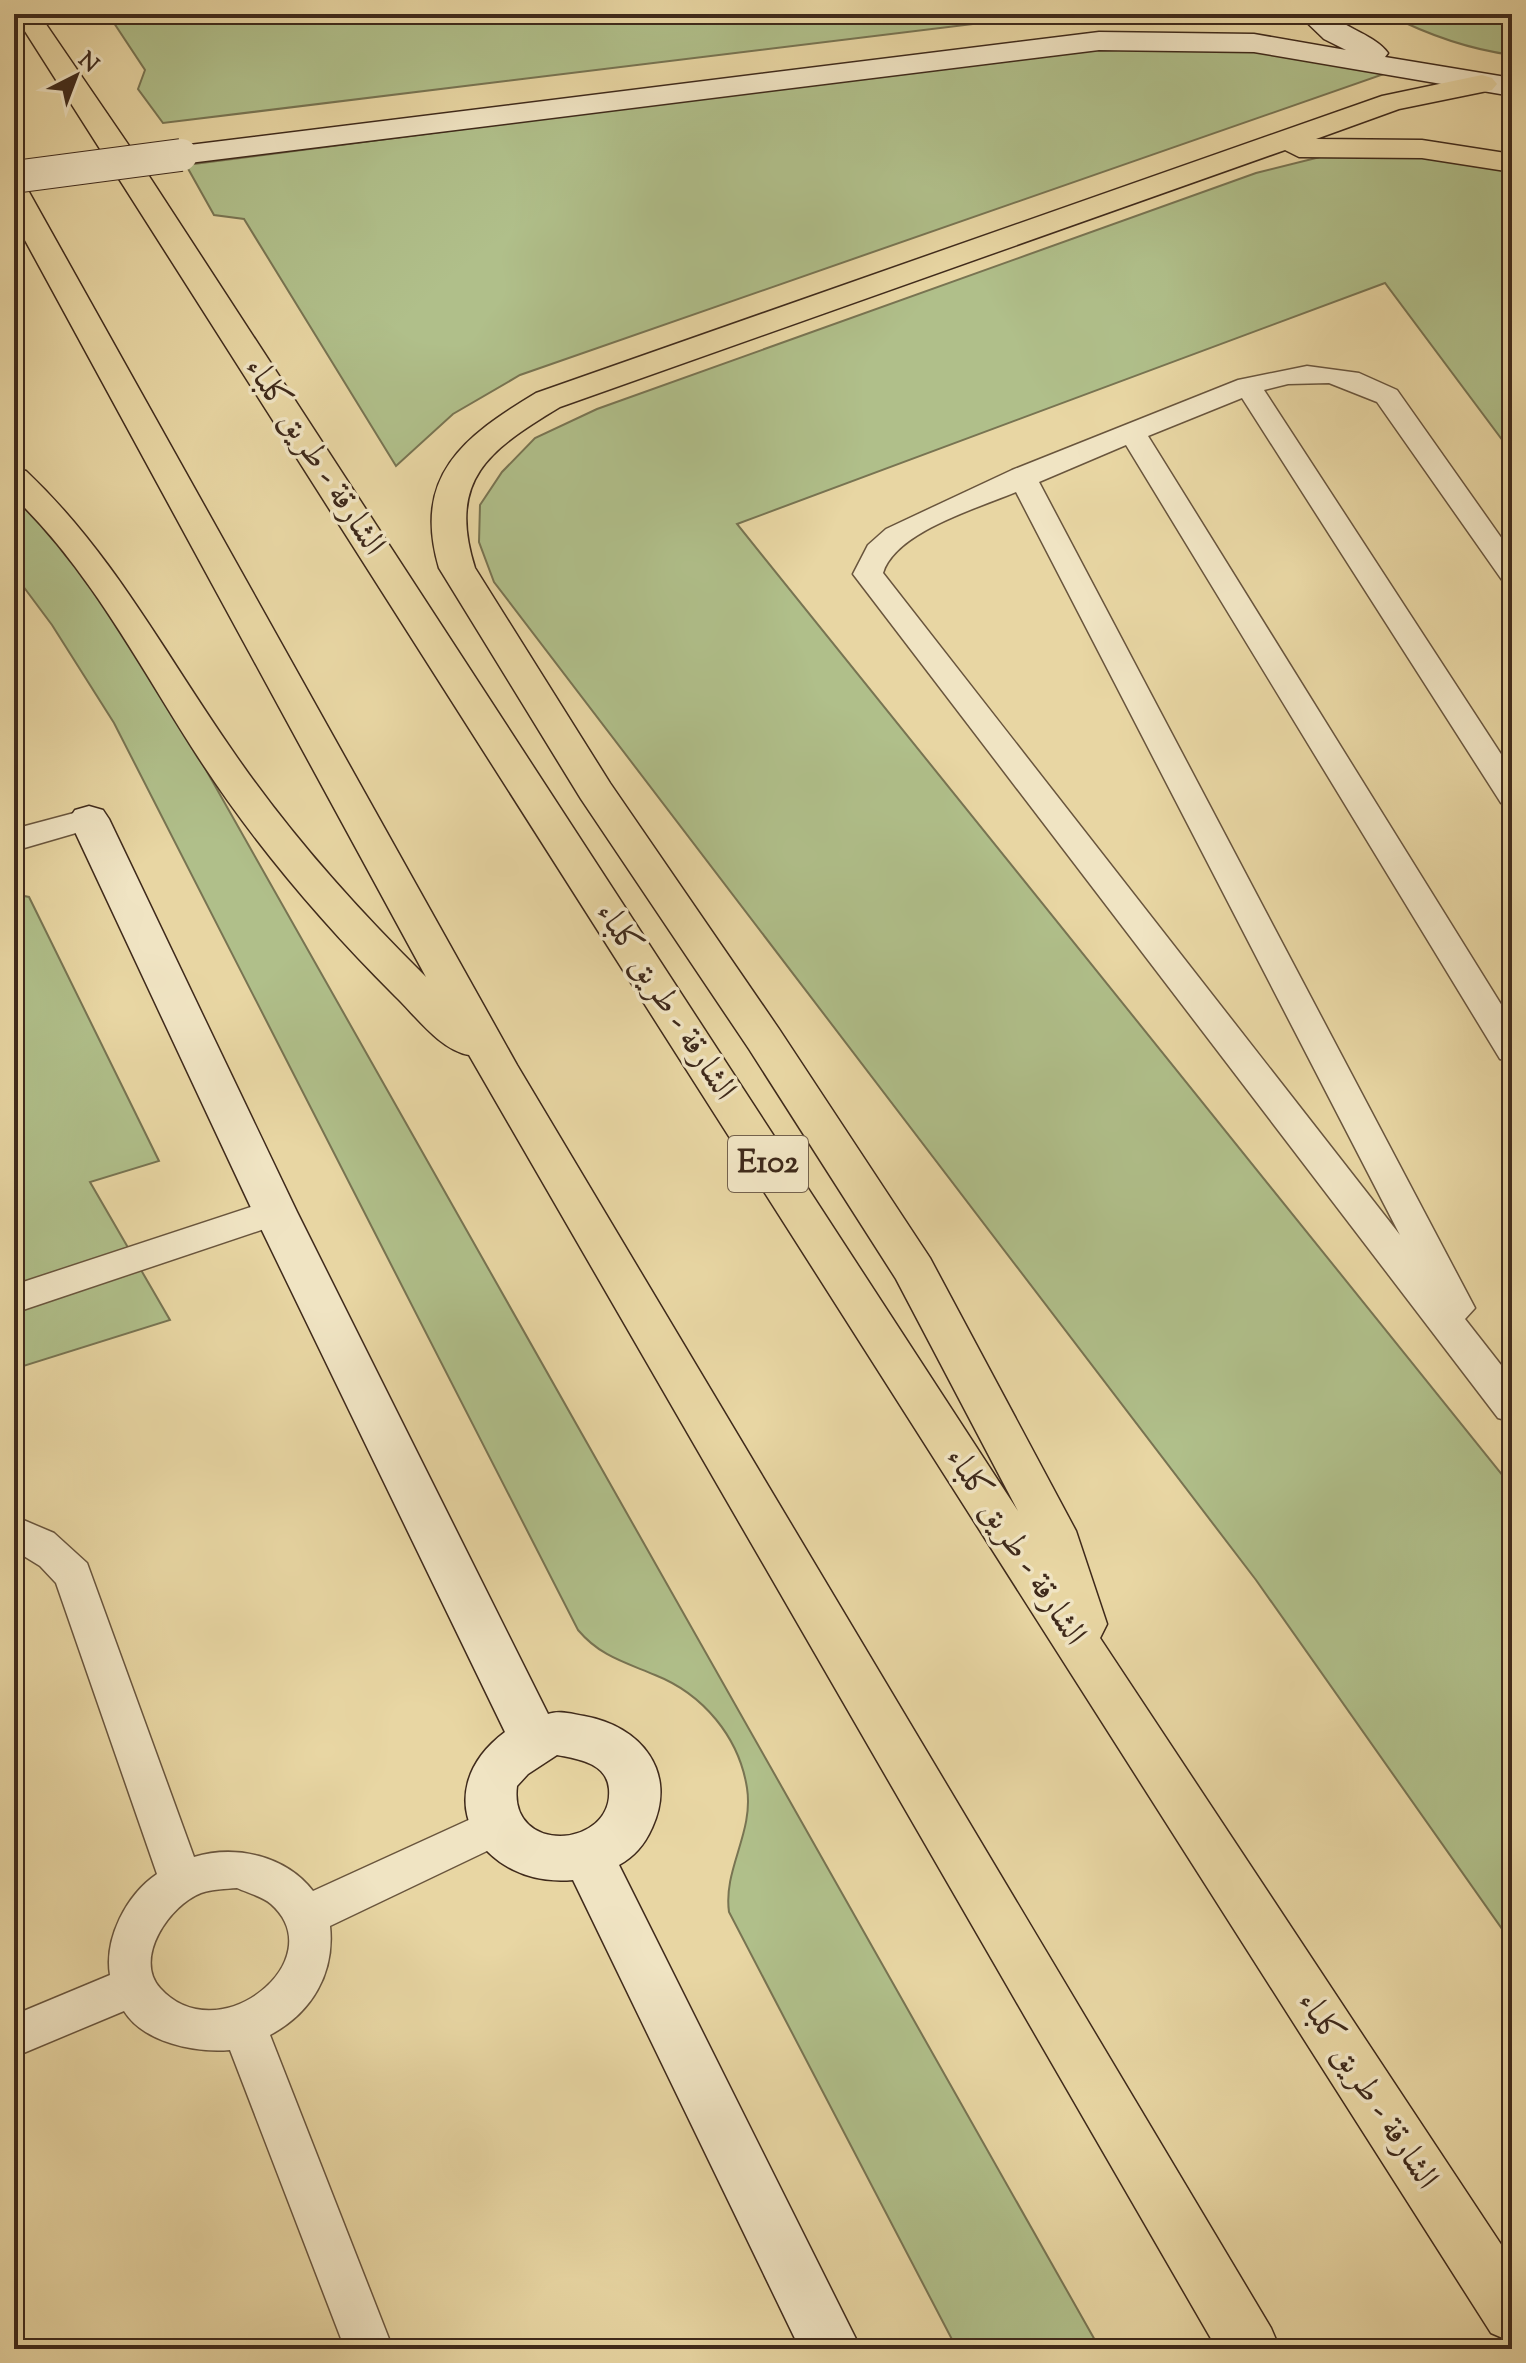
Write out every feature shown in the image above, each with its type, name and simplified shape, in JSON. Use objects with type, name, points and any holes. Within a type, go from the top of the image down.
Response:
[{"type":"highway","name":"الشارقة - طريق كلباء","points":[[25,14],[119,153],[1100,1680],[1512,2313]]},
{"type":"highway","points":[[1100,1680],[1052,1531],[914,1270],[764,1039],[595,790],[457,568],[447,530],[452,493],[471,457],[504,426],[548,400],[1392,102],[1497,86]]},
{"type":"highway","points":[[1237,156],[1358,146],[1422,149],[1512,163]]},
{"type":"highway","points":[[14,192],[497,1068],[1250,2349]]},
{"type":"highway","points":[[14,478],[74,545],[125,613],[217,756],[290,855],[390,966],[497,1068]]},
{"type":"street","points":[[14,177],[177,149],[1071,31],[1157,14]]},
{"type":"street","points":[[1312,14],[1334,33],[1383,58],[1430,74]]},
{"type":"street","points":[[14,163],[177,149],[1099,41],[1254,43],[1497,86]]},
{"type":"street","points":[[89,819],[275,1212],[534,1739]]},
{"type":"street","points":[[557,1733],[580,1734],[620,1752],[632,1770],[637,1790],[635,1810],[625,1829],[608,1845],[588,1856],[566,1860],[545,1858],[509,1840],[497,1826],[490,1807],[492,1786],[500,1767],[515,1751],[534,1739],[557,1733]]},
{"type":"street","points":[[588,1856],[831,2349]]},
{"type":"lane","points":[[1506,1399],[868,574],[881,546],[896,535],[1022,476],[1248,386],[1323,373],[1365,383],[1387,396],[1512,574]]},
{"type":"lane","points":[[1248,386],[1512,796]]},
{"type":"lane","points":[[1132,432],[1512,1050]]},
{"type":"lane","points":[[1022,476],[1506,1399]]},
{"type":"lane","points":[[14,840],[89,819]]},
{"type":"lane","points":[[14,1299],[275,1212]]},
{"type":"lane","points":[[14,1532],[57,1554],[73,1575],[181,1882]]},
{"type":"lane","points":[[308,1915],[497,1826]]},
{"type":"lane","points":[[240,1869],[269,1876],[292,1893],[308,1915],[312,1941],[307,1968],[293,1992],[272,2013],[244,2027],[210,2033],[177,2028],[151,2011],[134,1986],[129,1957],[136,1928],[154,1902],[181,1882],[210,1871],[240,1869]]},
{"type":"lane","points":[[14,2036],[134,1986]]},
{"type":"lane","points":[[244,2027],[369,2349]]},
{"type":"green space","points":[[108,14],[1054,14],[163,123],[138,89],[145,70]]},
{"type":"green space","points":[[1387,14],[1512,14],[1512,55],[1448,40]]},
{"type":"green space","points":[[1180,45],[1306,56],[1384,74],[520,375],[453,414],[396,466],[244,219],[214,215],[186,165],[1049,53]]},
{"type":"green space","points":[[1393,151],[1512,160],[1512,453],[1385,283],[737,524],[1512,1487],[1512,1943],[1256,1580],[494,582],[479,542],[480,505],[502,472],[535,438],[597,409],[1256,173],[1320,157]]},
{"type":"green space","points":[[14,487],[103,588],[1100,2349],[957,2349],[729,1912],[730,1881],[743,1836],[748,1804],[743,1769],[736,1752],[716,1720],[688,1694],[672,1683],[604,1652],[578,1630],[114,723],[52,625],[14,574]]},
{"type":"green space","points":[[14,894],[29,897],[159,1161],[90,1182],[170,1320],[14,1369]]}]
